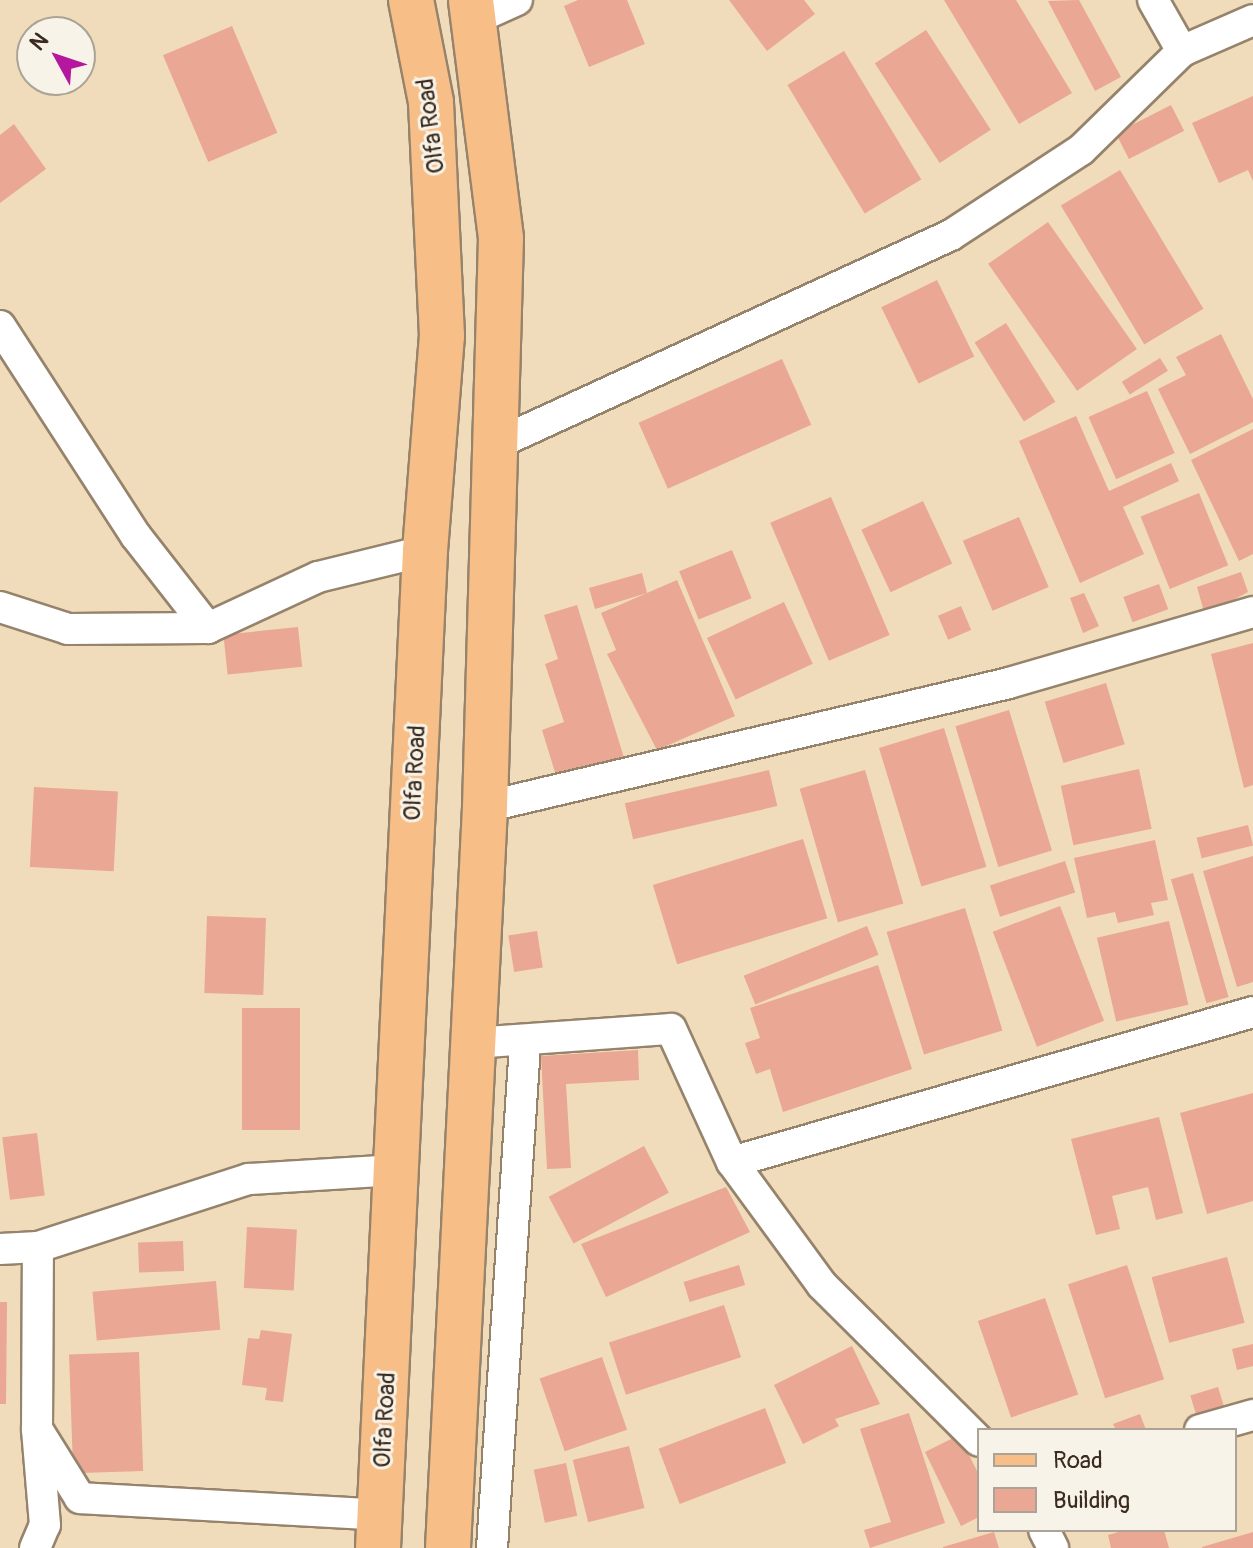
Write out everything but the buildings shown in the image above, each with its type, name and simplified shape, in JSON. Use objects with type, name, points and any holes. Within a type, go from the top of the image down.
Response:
[{"type":"main road","name":"Olfa Road","points":[[379,1532],[425,551],[442,336],[441,212],[411,0]]},
{"type":"main road","points":[[448,1548],[485,807],[501,238],[473,10]]},
{"type":"street","points":[[473,10],[517,0]]},
{"type":"street","points":[[1153,0],[1182,51]]},
{"type":"street","points":[[494,445],[951,235],[1081,150],[1182,51],[1253,20]]},
{"type":"street","points":[[0,326],[136,536],[208,628]]},
{"type":"street","points":[[0,607],[68,629],[208,628],[318,577],[425,551]]},
{"type":"street","points":[[485,807],[1009,683],[1253,612]]},
{"type":"street","points":[[732,1162],[1253,1012]]},
{"type":"street","points":[[474,1043],[525,1044],[671,1029],[732,1162],[822,1285],[977,1439]]},
{"type":"street","points":[[492,1548],[525,1044]]},
{"type":"street","points":[[0,1249],[38,1247],[249,1179],[398,1170]]},
{"type":"street","points":[[35,1548],[45,1525],[37,1429],[38,1247]]},
{"type":"street","points":[[1207,1428],[1253,1415]]},
{"type":"street","points":[[37,1429],[80,1498],[379,1532]]}]
